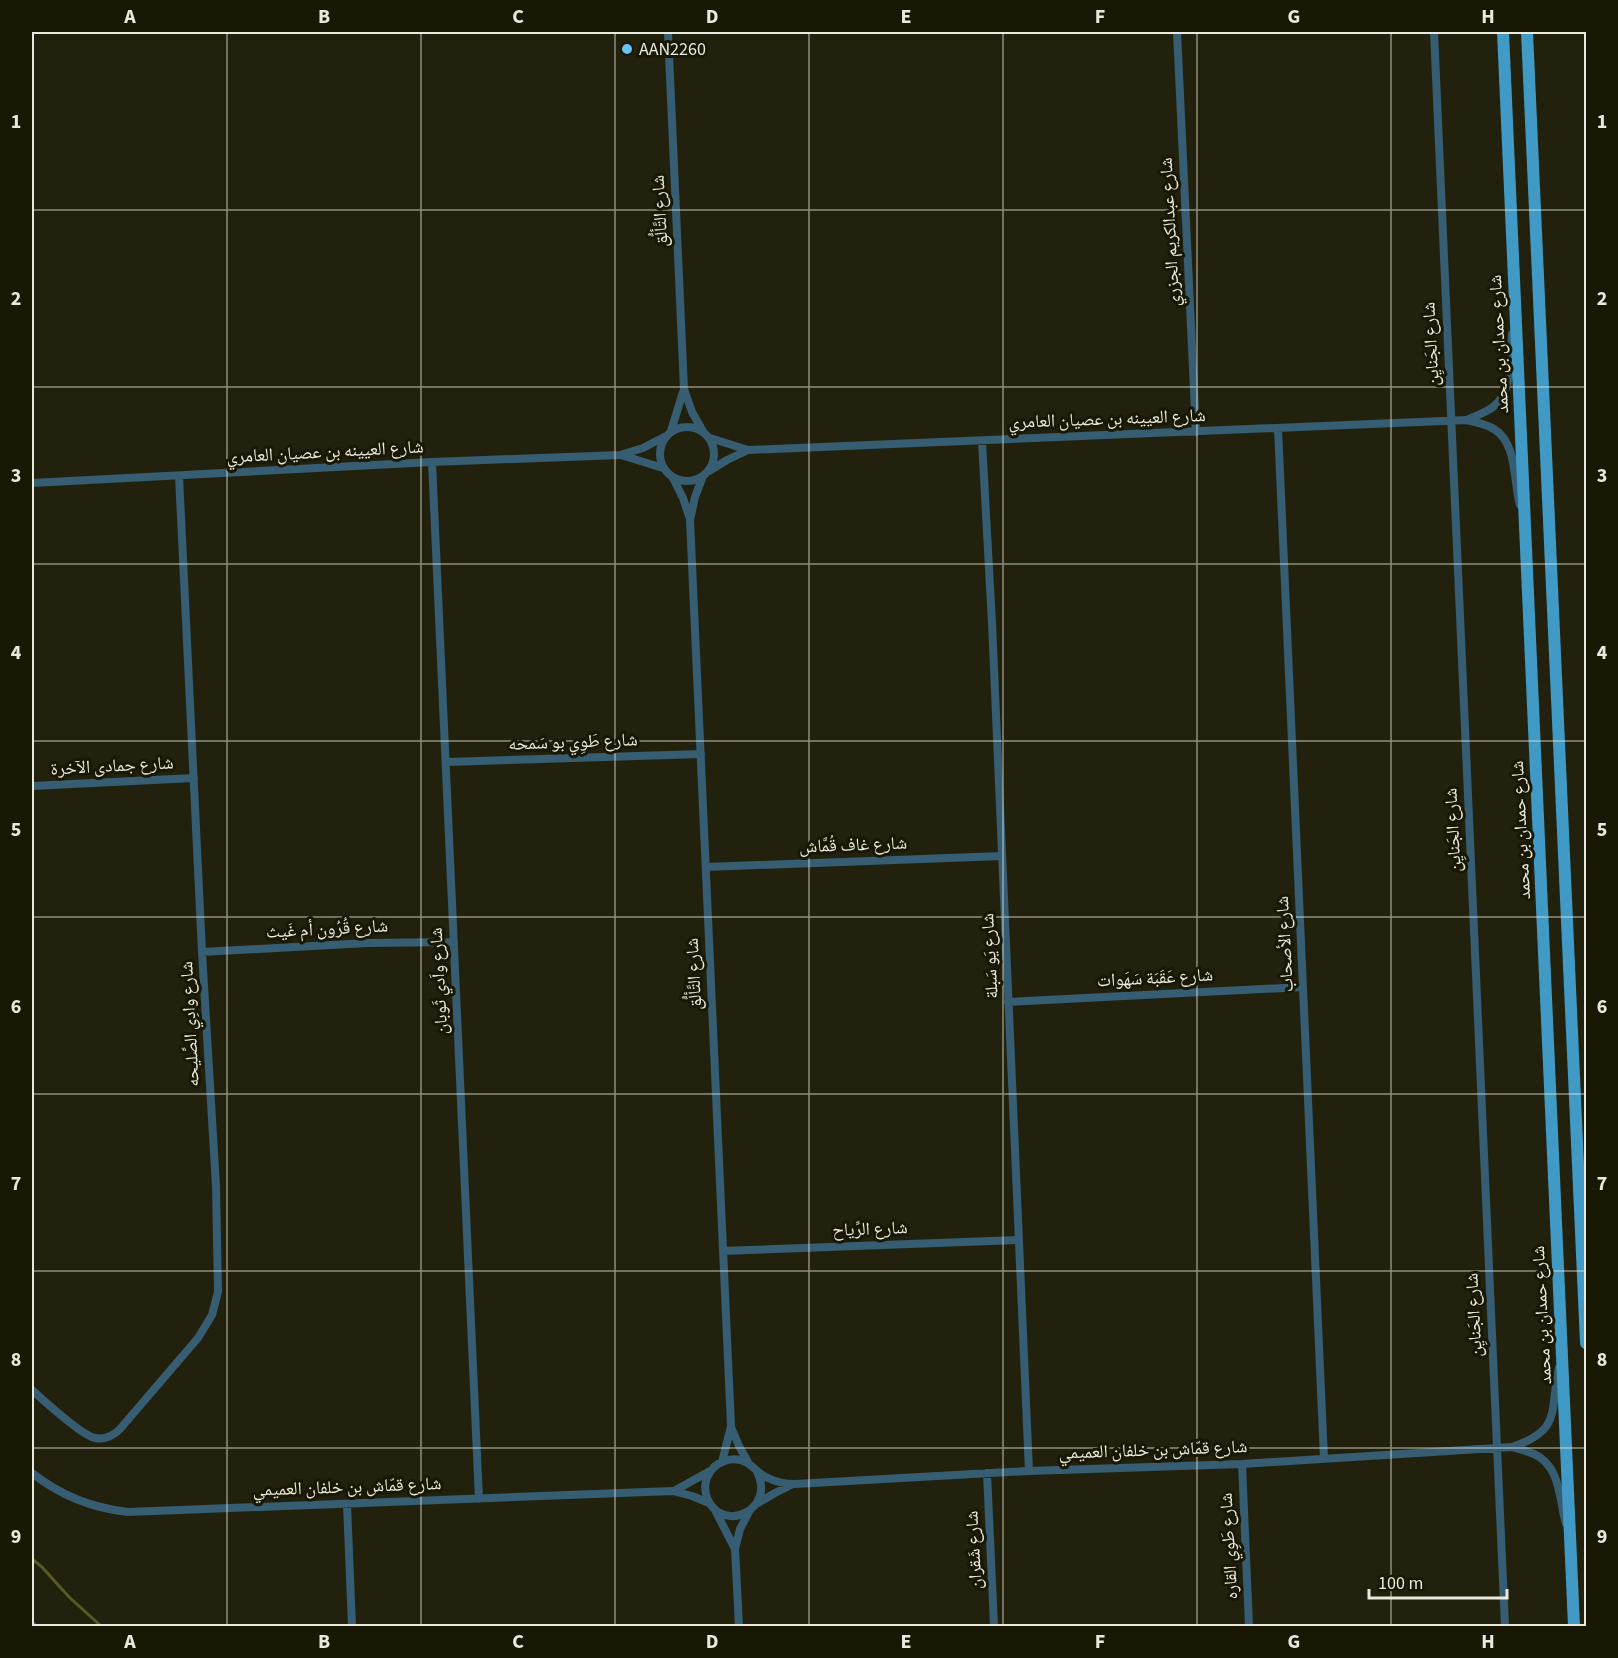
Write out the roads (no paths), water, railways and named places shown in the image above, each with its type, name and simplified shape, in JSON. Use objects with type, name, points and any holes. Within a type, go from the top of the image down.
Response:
[{"type":"main road","name":"شارع حمدان بن محمد","points":[[1503,32],[1574,1626]]},
{"type":"main road","points":[[1527,32],[1587,1343]]},
{"type":"street","name":"شارع التَّألُّق","points":[[668,32],[684,389],[692,412],[707,436]]},
{"type":"street","name":"شارع عبدالكريم الجزري","points":[[1177,32],[1196,432]]},
{"type":"street","name":"شارع الجَنايِن","points":[[1434,32],[1505,1626]]},
{"type":"street","name":"شارع العيينه بن عصيان العامري","points":[[1466,420],[1494,406],[1506,389],[1515,307]]},
{"type":"street","name":"شارع التَّألُّق","points":[[668,434],[684,389]]},
{"type":"street","name":"شارع العيينه بن عصيان العامري","points":[[707,436],[748,450],[1466,420],[1495,429],[1505,441],[1511,455],[1516,489],[1525,517]]},
{"type":"street","points":[[692,427],[707,436],[714,456],[705,474],[698,479],[685,482],[673,478],[663,468],[659,456],[660,449],[668,434],[678,428],[692,427]]},
{"type":"street","name":"شارع الأصحاب","points":[[1278,428],[1324,1458]]},
{"type":"street","name":"شارع العيينه بن عصيان العامري","points":[[32,483],[432,462],[621,455],[643,448],[668,434]]},
{"type":"street","name":"شارع يَو سَبلة","points":[[982,441],[1029,1471]]},
{"type":"street","name":"شارع العيينه بن عصيان العامري","points":[[705,474],[748,450]]},
{"type":"street","name":"شارع العيينه بن عصيان العامري","points":[[621,455],[663,468]]},
{"type":"street","name":"شارع واَدي ثَوبان","points":[[432,462],[479,1499]]},
{"type":"street","name":"شارع التَّألُّق","points":[[705,474],[695,497],[690,519],[731,1426],[722,1462]]},
{"type":"street","name":"شارع وادِي الصِّليحه","points":[[32,1390],[85,1434],[96,1439],[110,1437],[120,1429],[198,1338],[212,1315],[217,1298],[219,1277],[216,1186],[202,952],[179,476]]},
{"type":"street","name":"شارع التَّألُّق","points":[[673,478],[690,519]]},
{"type":"street","name":"شارع طَوِي بو سَمحه","points":[[446,762],[700,754]]},
{"type":"street","name":"شارع جمادى الآخرة","points":[[32,786],[194,778]]},
{"type":"street","name":"شارع غاف قُمَّاش","points":[[706,867],[1002,856]]},
{"type":"street","name":"شارع قُرُون أم غَيث","points":[[202,952],[367,943],[454,942]]},
{"type":"street","name":"شارع عَقَبَة سَهَوات","points":[[1008,1002],[1303,987]]},
{"type":"street","name":"شارع الرِّياح","points":[[723,1251],[1019,1240]]},
{"type":"street","name":"شارع قمّاش بن خلفان العميمي","points":[[1512,1447],[1538,1436],[1547,1425],[1553,1410],[1562,1356]]},
{"type":"street","name":"شارع التَّألُّق","points":[[731,1426],[750,1464]]},
{"type":"street","name":"شارع قمّاش بن خلفان العميمي","points":[[757,1472],[775,1481],[795,1484],[1029,1471],[1242,1464],[1512,1447],[1535,1454],[1551,1468],[1557,1483],[1570,1542]]},
{"type":"street","points":[[735,1549],[705,1490],[707,1477],[711,1471],[722,1462],[739,1460],[750,1464],[757,1472],[762,1484],[760,1498],[749,1512],[740,1530],[735,1549],[739,1626]]},
{"type":"street","name":"شارع طَوِي القاره","points":[[1242,1464],[1249,1626]]},
{"type":"street","name":"شارع قمّاش بن خلفان العميمي","points":[[674,1491],[711,1471]]},
{"type":"street","name":"شارع قمّاش بن خلفان العميمي","points":[[32,1473],[50,1486],[80,1502],[128,1512],[674,1491],[692,1496],[712,1506]]},
{"type":"street","name":"شارع شَقران","points":[[987,1473],[994,1626]]},
{"type":"street","name":"شارع قمّاش بن خلفان العميمي","points":[[757,1504],[775,1492],[795,1484]]},
{"type":"street","points":[[347,1504],[352,1626]]},
{"type":"street","points":[[712,1506],[723,1514],[732,1516],[749,1512]]},
{"type":"waterway","points":[[32,1559],[101,1626]]},
{"type":"place","name":"AAN2260","points":[[627,49]]}]
